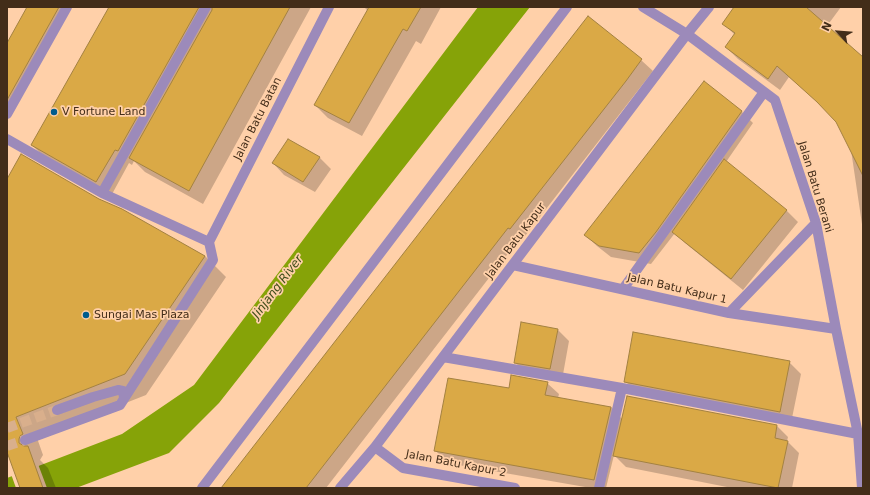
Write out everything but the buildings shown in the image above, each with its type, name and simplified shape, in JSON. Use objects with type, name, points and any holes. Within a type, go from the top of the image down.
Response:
[{"type":"street","points":[[7,114],[68,7]]},
{"type":"street","points":[[102,193],[206,7]]},
{"type":"street","name":"Jalan Batu Batan","points":[[209,242],[329,7]]},
{"type":"street","points":[[202,488],[567,7]]},
{"type":"street","name":"Jalan Batu Berani","points":[[643,7],[687,34],[775,100],[816,223],[858,434],[862,488]]},
{"type":"street","name":"Jalan Batu Kapur","points":[[340,488],[375,448],[687,34],[709,7]]},
{"type":"street","points":[[623,289],[764,92]]},
{"type":"street","points":[[7,139],[102,193],[209,242],[213,260],[120,405],[25,440]]},
{"type":"street","points":[[729,313],[816,223]]},
{"type":"street","name":"Jalan Batu Kapur 1","points":[[513,265],[729,313],[836,329]]},
{"type":"street","points":[[443,357],[622,388],[858,434]]},
{"type":"street","points":[[599,488],[622,388]]},
{"type":"street","points":[[57,410],[118,390],[123,392],[124,398]]},
{"type":"street","name":"Jalan Batu Kapur 2","points":[[375,448],[403,468],[515,488]]},
{"type":"water","name":"Jinjang River","points":[[478,7],[530,7],[219,403],[169,453],[76,488],[7,488],[7,478],[122,434],[194,385]]},
{"type":"pier","points":[[38,464],[47,488],[16,488],[11,474]]},
{"type":"tunnel","points":[[7,428],[57,410]]},
{"type":"tunnel","points":[[7,446],[25,440]]},
{"type":"place","name":"V Fortune Land","points":[[54,112]]},
{"type":"place","name":"Sungai Mas Plaza","points":[[86,315]]}]
